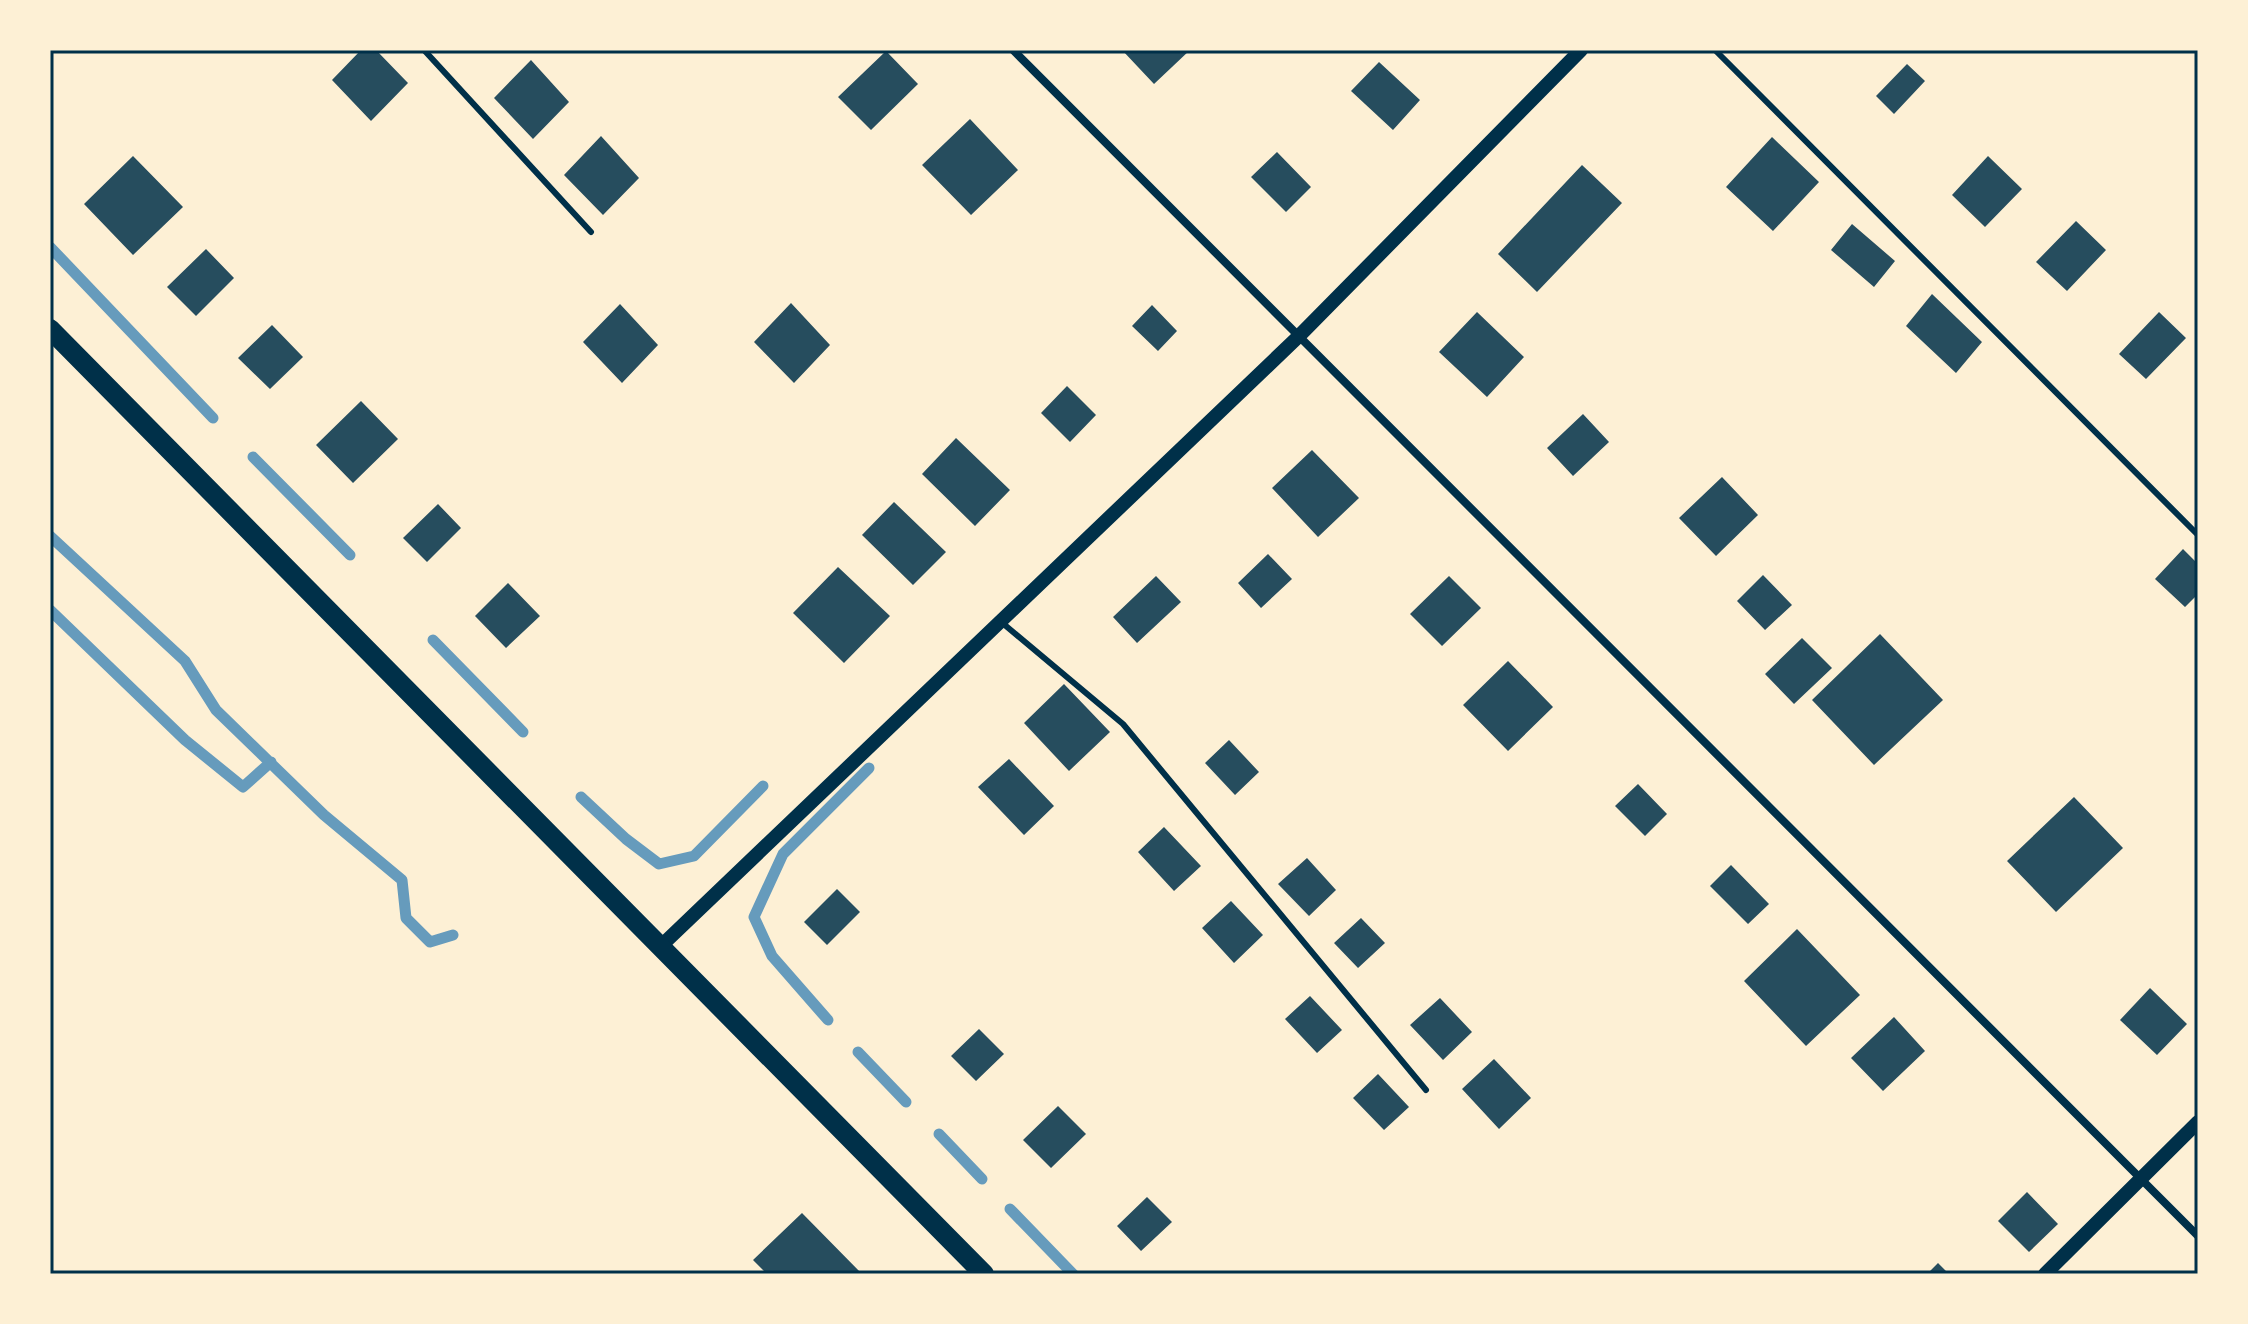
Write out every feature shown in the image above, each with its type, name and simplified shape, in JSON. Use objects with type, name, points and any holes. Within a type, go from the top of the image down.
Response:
[{"type":"main road","points":[[50,329],[984,1274]]},
{"type":"street","points":[[1013,50],[2198,1236]]},
{"type":"street","points":[[661,946],[1299,336],[1581,50]]},
{"type":"street","points":[[2045,1274],[2198,1122]]},
{"type":"lane","points":[[424,50],[591,232]]},
{"type":"lane","points":[[1715,50],[2198,535]]},
{"type":"lane","points":[[1000,621],[1123,724],[1426,1090]]},
{"type":"building","points":[[361,50],[376,50],[408,83],[371,121],[332,80]]},
{"type":"building","points":[[1122,50],[1190,50],[1154,84]]},
{"type":"building","points":[[886,51],[918,84],[871,130],[838,97]]},
{"type":"building","points":[[531,60],[569,102],[533,139],[494,98]]},
{"type":"building","points":[[1379,62],[1420,100],[1393,130],[1351,91]]},
{"type":"building","points":[[1907,64],[1925,81],[1894,114],[1876,96]]},
{"type":"building","points":[[970,119],[1018,170],[971,215],[922,165]]},
{"type":"building","points":[[601,136],[639,178],[603,215],[564,175]]},
{"type":"building","points":[[1772,137],[1819,182],[1773,231],[1726,187]]},
{"type":"building","points":[[1277,152],[1311,187],[1286,212],[1251,177]]},
{"type":"building","points":[[133,156],[183,207],[133,255],[84,204]]},
{"type":"building","points":[[1988,156],[2022,189],[1985,227],[1952,195]]},
{"type":"building","points":[[1582,165],[1622,203],[1537,292],[1498,254]]},
{"type":"building","points":[[2076,221],[2106,250],[2067,291],[2036,262]]},
{"type":"building","points":[[1852,224],[1895,261],[1874,287],[1831,250]]},
{"type":"building","points":[[206,249],[234,278],[196,316],[167,287]]},
{"type":"building","points":[[1932,294],[1982,342],[1956,373],[1906,326]]},
{"type":"building","points":[[791,303],[830,345],[794,383],[754,342]]},
{"type":"building","points":[[620,304],[658,345],[622,383],[583,342]]},
{"type":"building","points":[[1152,305],[1177,331],[1158,351],[1132,326]]},
{"type":"building","points":[[1477,312],[1524,357],[1487,397],[1439,352]]},
{"type":"building","points":[[2159,312],[2186,338],[2146,379],[2119,354]]},
{"type":"building","points":[[272,325],[303,357],[270,389],[238,358]]},
{"type":"building","points":[[1067,386],[1096,415],[1070,442],[1041,413]]},
{"type":"building","points":[[361,401],[398,439],[353,483],[316,445]]},
{"type":"building","points":[[1583,414],[1609,442],[1573,476],[1547,448]]},
{"type":"building","points":[[956,438],[1010,490],[975,526],[922,474]]},
{"type":"building","points":[[1312,450],[1359,498],[1318,537],[1272,488]]},
{"type":"building","points":[[1722,477],[1758,515],[1716,556],[1679,518]]},
{"type":"building","points":[[894,502],[946,552],[913,585],[862,535]]},
{"type":"building","points":[[438,504],[461,528],[427,562],[403,538]]},
{"type":"building","points":[[2183,549],[2198,564],[2198,594],[2185,607],[2155,579]]},
{"type":"building","points":[[1268,554],[1292,579],[1261,608],[1238,583]]},
{"type":"building","points":[[838,567],[890,616],[844,663],[793,613]]},
{"type":"building","points":[[1763,575],[1792,605],[1765,630],[1737,601]]},
{"type":"building","points":[[1156,576],[1181,602],[1137,643],[1113,617]]},
{"type":"building","points":[[1449,576],[1481,608],[1442,646],[1410,614]]},
{"type":"building","points":[[508,583],[540,616],[506,648],[475,616]]},
{"type":"building","points":[[1880,634],[1943,700],[1874,765],[1812,700]]},
{"type":"building","points":[[1802,638],[1832,668],[1794,704],[1765,674]]},
{"type":"building","points":[[1508,661],[1553,707],[1508,751],[1463,705]]},
{"type":"building","points":[[1064,684],[1110,732],[1069,771],[1024,723]]},
{"type":"building","points":[[1229,740],[1259,772],[1235,795],[1205,763]]},
{"type":"building","points":[[1009,759],[1054,806],[1024,835],[978,787]]},
{"type":"building","points":[[1638,784],[1667,814],[1645,836],[1615,806]]},
{"type":"building","points":[[2074,797],[2123,848],[2056,912],[2007,861]]},
{"type":"building","points":[[1164,827],[1201,866],[1174,891],[1138,852]]},
{"type":"building","points":[[1307,858],[1336,890],[1309,916],[1278,884]]},
{"type":"building","points":[[1731,865],[1769,904],[1748,924],[1710,886]]},
{"type":"building","points":[[837,889],[860,912],[827,945],[804,922]]},
{"type":"building","points":[[1231,901],[1263,935],[1234,963],[1202,928]]},
{"type":"building","points":[[1361,918],[1385,943],[1358,968],[1334,943]]},
{"type":"building","points":[[1797,929],[1860,995],[1806,1046],[1744,981]]},
{"type":"building","points":[[2150,988],[2187,1024],[2157,1055],[2120,1020]]},
{"type":"building","points":[[1310,996],[1342,1030],[1317,1053],[1285,1019]]},
{"type":"building","points":[[1440,998],[1472,1032],[1443,1060],[1410,1025]]},
{"type":"building","points":[[1894,1017],[1925,1051],[1883,1091],[1851,1058]]},
{"type":"building","points":[[979,1029],[1004,1054],[976,1081],[951,1056]]},
{"type":"building","points":[[1494,1059],[1531,1098],[1499,1129],[1462,1089]]},
{"type":"building","points":[[1378,1074],[1409,1107],[1384,1130],[1353,1098]]},
{"type":"building","points":[[1058,1106],[1086,1134],[1051,1168],[1023,1140]]},
{"type":"building","points":[[2027,1192],[2058,1224],[2029,1252],[1998,1221]]},
{"type":"building","points":[[1147,1197],[1172,1222],[1141,1251],[1117,1226]]},
{"type":"building","points":[[802,1213],[862,1274],[767,1274],[753,1260]]},
{"type":"building","points":[[1938,1263],[1949,1274],[1927,1274]]},
{"type":"waterway","points":[[50,247],[213,418]]},
{"type":"waterway","points":[[253,457],[350,555]]},
{"type":"waterway","points":[[50,536],[185,661],[216,710],[324,815],[402,880],[406,918],[430,942],[453,935]]},
{"type":"waterway","points":[[50,610],[185,740],[243,787],[271,762]]},
{"type":"waterway","points":[[433,640],[523,732]]},
{"type":"waterway","points":[[828,1020],[772,956],[754,917],[783,854],[869,768]]},
{"type":"waterway","points":[[581,797],[626,839],[659,864],[694,856],[763,786]]},
{"type":"waterway","points":[[858,1052],[906,1102]]},
{"type":"waterway","points":[[939,1134],[982,1179]]},
{"type":"waterway","points":[[1010,1209],[1073,1274]]}]
